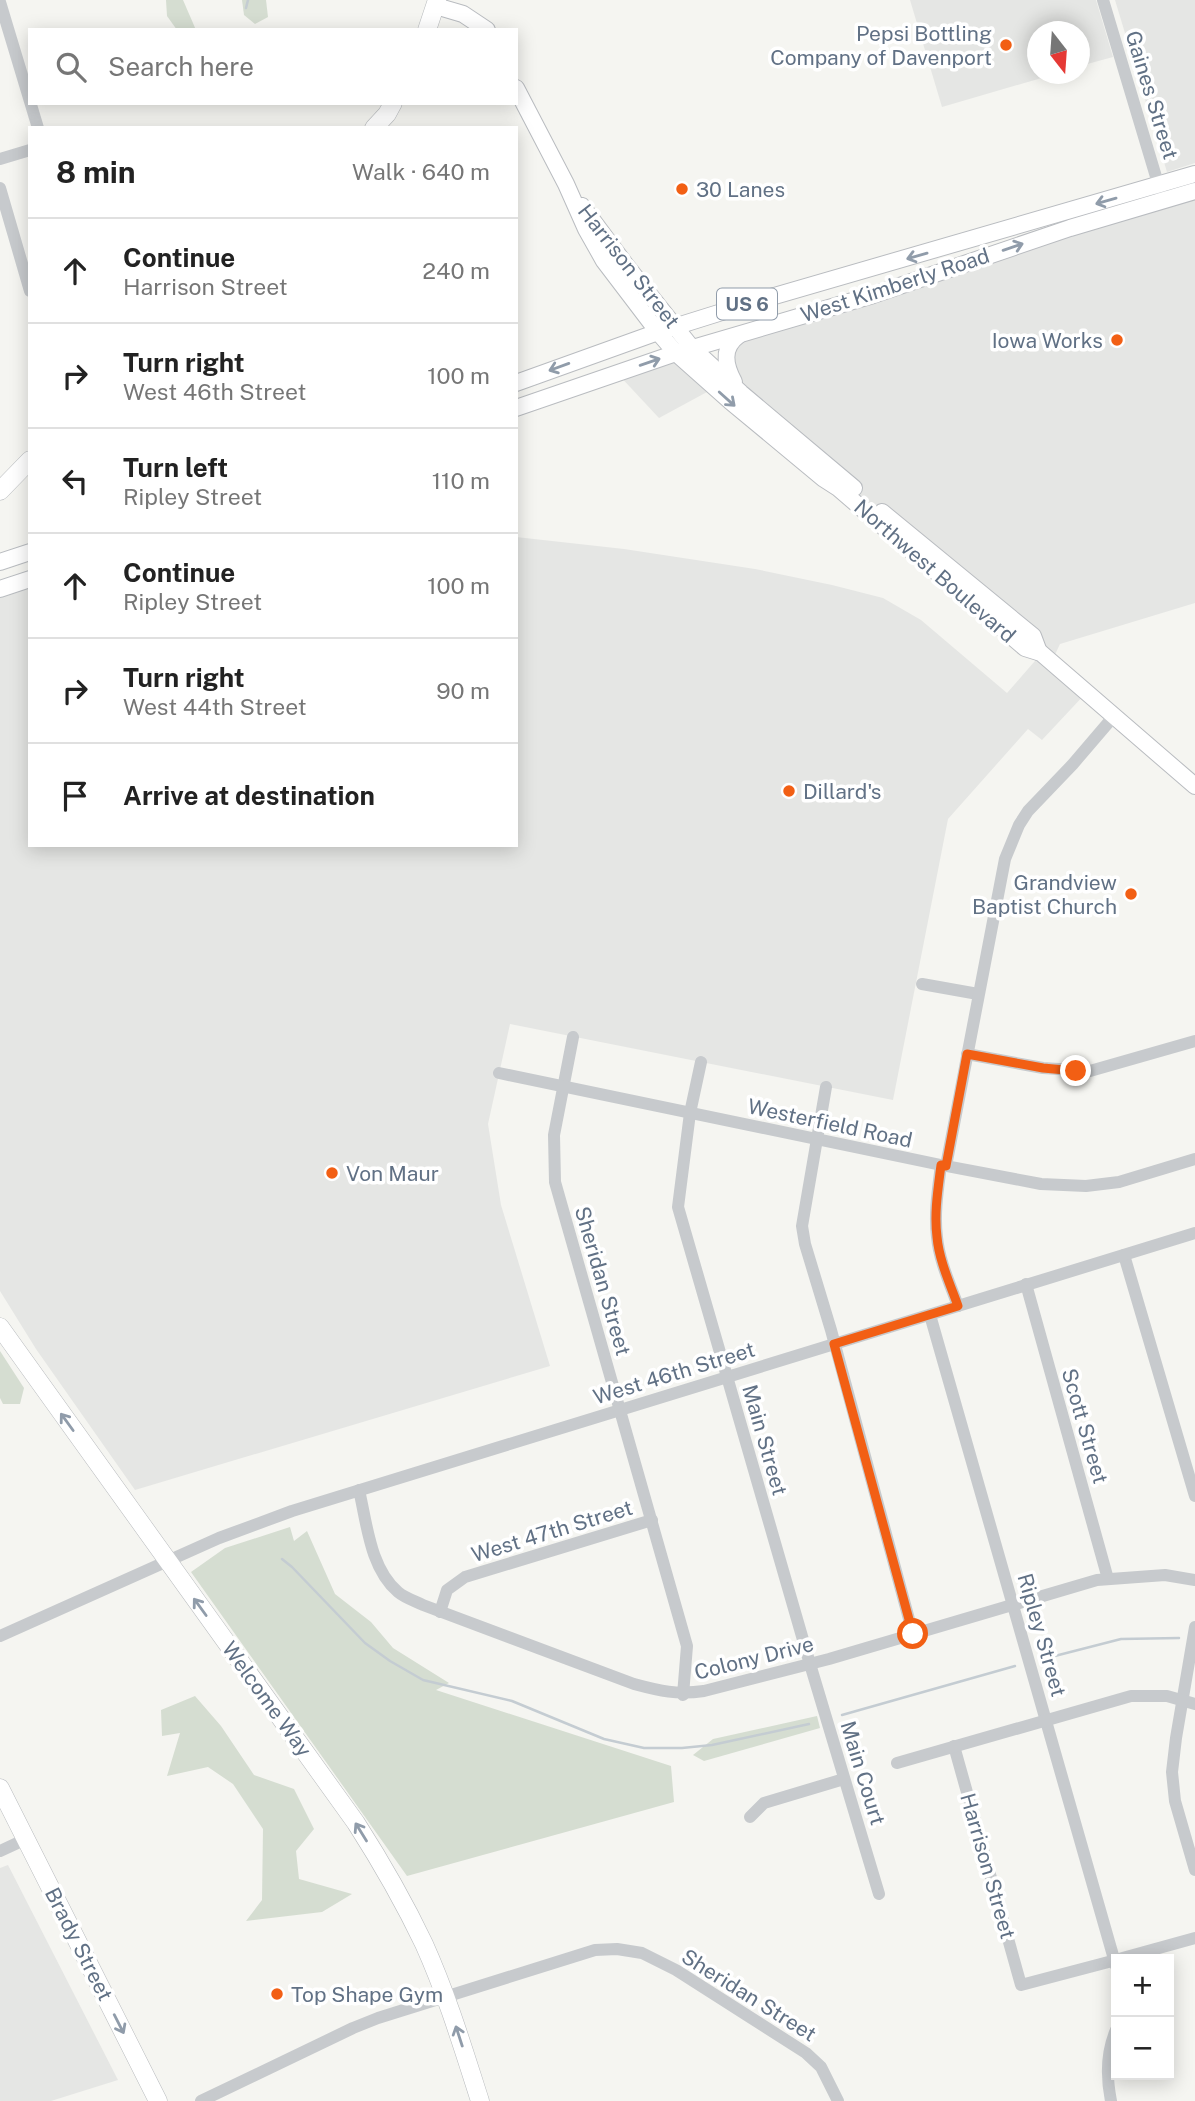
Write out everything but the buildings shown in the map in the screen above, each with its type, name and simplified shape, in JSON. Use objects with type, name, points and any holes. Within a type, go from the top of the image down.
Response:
[{"type":"highway","points":[[429,28],[436,3]]},
{"type":"highway","points":[[376,126],[391,105]]},
{"type":"highway","points":[[0,491],[28,462]]},
{"type":"highway","name":"Welcome Way","points":[[0,1327],[356,1823],[395,1885],[425,1945],[446,1997],[480,2101]]},
{"type":"highway","name":"Brady Street","points":[[0,1788],[158,2101]]},
{"type":"main road","points":[[436,3],[452,19],[468,28]]},
{"type":"main road","points":[[436,3],[463,14],[484,28]]},
{"type":"main road","name":"Harrison Street","points":[[518,92],[604,261],[658,332],[684,350]]},
{"type":"main road","name":"West Kimberly Road","points":[[518,407],[684,350],[873,295],[1061,231],[1156,194],[1195,174]]},
{"type":"main road","name":"Harrison Street","points":[[566,184],[675,327],[684,350]]},
{"type":"main road","name":"West Kimberly Road","points":[[518,382],[675,327],[1156,194],[1195,191]]},
{"type":"main road","points":[[604,351],[622,341],[633,328],[636,313],[634,300]]},
{"type":"main road","points":[[741,333],[731,341],[725,360],[741,393]]},
{"type":"main road","name":"Northwest Boulevard","points":[[684,350],[741,393],[1033,636],[1039,652]]},
{"type":"main road","name":"Northwest Boulevard","points":[[684,350],[739,409],[838,488],[1025,648],[1039,652],[1195,786]]},
{"type":"main road","points":[[0,562],[28,553]]},
{"type":"main road","points":[[0,589],[28,580]]},
{"type":"street","name":"Gaines Street","points":[[1103,0],[1141,125],[1156,194]]},
{"type":"street","points":[[0,2],[28,95]]},
{"type":"street","points":[[31,105],[37,126]]},
{"type":"street","points":[[0,159],[28,151]]},
{"type":"street","points":[[0,188],[28,284]]},
{"type":"street","points":[[958,1306],[937,1238],[936,1201],[967,1054],[1000,874],[1019,825],[1028,811],[1114,716]]},
{"type":"street","points":[[922,984],[978,994]]},
{"type":"street","name":"Sheridan Street","points":[[573,1037],[554,1135],[555,1182],[687,1646],[683,1695]]},
{"type":"street","points":[[967,1054],[1043,1068],[1090,1072],[1195,1041]]},
{"type":"street","name":"Main Street","points":[[701,1062],[690,1113],[678,1207],[810,1664]]},
{"type":"street","name":"Westerfield Road","points":[[499,1073],[1041,1184],[1086,1186],[1119,1182],[1195,1159]]},
{"type":"street","points":[[826,1087],[802,1226],[804,1244],[913,1634]]},
{"type":"street","name":"West 46th Street","points":[[0,1636],[255,1524],[1195,1233]]},
{"type":"street","points":[[1124,1255],[1195,1496]]},
{"type":"street","name":"Scott Street","points":[[1026,1284],[1108,1579]]},
{"type":"street","name":"Ripley Street","points":[[930,1315],[1114,1954]]},
{"type":"street","name":"Colony Drive","points":[[359,1490],[373,1551],[384,1574],[399,1593],[440,1612],[634,1685],[683,1695],[810,1664],[1097,1580],[1165,1575],[1195,1580]]},
{"type":"street","name":"West 47th Street","points":[[440,1612],[447,1590],[465,1577],[652,1520]]},
{"type":"street","points":[[1195,1628],[1172,1772],[1175,1801],[1195,1870]]},
{"type":"street","name":"Main Court","points":[[810,1664],[879,1894]]},
{"type":"street","points":[[897,1763],[1132,1696],[1167,1696],[1195,1704]]},
{"type":"street","name":"Harrison Street","points":[[954,1746],[1021,1985],[1111,1962]]},
{"type":"street","points":[[750,1818],[764,1803],[844,1779]]},
{"type":"street","points":[[0,1851],[26,1839]]},
{"type":"street","points":[[1140,1954],[1195,1938]]},
{"type":"street","name":"Sheridan Street","points":[[446,1997],[595,1950],[617,1949],[642,1954],[676,1970],[806,2053],[821,2067],[838,2101]]},
{"type":"street","points":[[201,2101],[354,2028],[446,1997]]},
{"type":"street","points":[[1111,2042],[1107,2080],[1111,2101]]},
{"type":"shaded area","points":[[166,0],[183,0],[195,28],[176,28],[167,16]]},
{"type":"shaded area","points":[[242,0],[266,0],[268,17],[255,24],[244,15]]},
{"type":"shaded area","points":[[910,0],[1096,0],[1113,57],[1090,63],[1090,21],[1027,21],[1027,82],[942,107]]},
{"type":"shaded area","points":[[1115,0],[1195,0],[1195,163],[1167,172]]},
{"type":"shaded area","points":[[1195,191],[1195,603],[1060,644],[1051,663],[1086,693],[1042,740],[1028,729],[948,819],[893,1100],[510,1024],[488,1124],[501,1205],[550,1366],[135,1490],[36,1349],[0,1291],[0,589],[28,580],[28,847],[518,847],[518,537],[624,549],[755,569],[883,598],[921,620],[1007,693],[1041,654],[930,562],[733,379],[731,341]]},
{"type":"shaded area","points":[[676,353],[707,392],[659,418],[617,373]]},
{"type":"shaded area","points":[[0,1351],[24,1388],[20,1404],[3,1404],[0,1398]]},
{"type":"shaded area","points":[[290,1527],[294,1541],[307,1531],[335,1594],[371,1622],[393,1648],[449,1683],[436,1690],[671,1766],[674,1802],[407,1876],[191,1572],[225,1548]]},
{"type":"shaded area","points":[[195,1696],[221,1726],[254,1775],[294,1789],[314,1829],[296,1851],[299,1879],[352,1894],[322,1912],[246,1921],[262,1900],[263,1829],[233,1784],[208,1767],[167,1776],[180,1733],[162,1736],[161,1710]]},
{"type":"shaded area","points":[[817,1716],[820,1728],[704,1761],[693,1755],[713,1739]]},
{"type":"shaded area","points":[[8,1865],[118,2080],[51,2101],[0,2101],[0,1868]]},
{"type":"waterway","points":[[246,8],[248,0]]},
{"type":"waterway","points":[[282,1559],[365,1643],[423,1680],[512,1701],[604,1739],[644,1748],[682,1748],[712,1745],[809,1724]]},
{"type":"waterway","points":[[1047,1658],[1121,1639],[1179,1638]]},
{"type":"waterway","points":[[842,1715],[1015,1666]]},
{"type":"place","name":"Pepsi Bottling Company of Davenport","points":[[1006,45]]},
{"type":"place","name":"30 Lanes","points":[[682,189]]},
{"type":"place","name":"Iowa Works","points":[[1117,340]]},
{"type":"place","name":"Dillard's","points":[[789,791]]},
{"type":"place","name":"Grandview Baptist Church","points":[[1131,894]]},
{"type":"place","name":"Von Maur","points":[[332,1173]]},
{"type":"place","name":"Top Shape Gym","points":[[277,1994]]},
{"type":"route","points":[[913,1634],[834,1344],[958,1306],[937,1238],[936,1201],[941,1165],[946,1166],[967,1054],[1043,1068],[1076,1071]]}]
